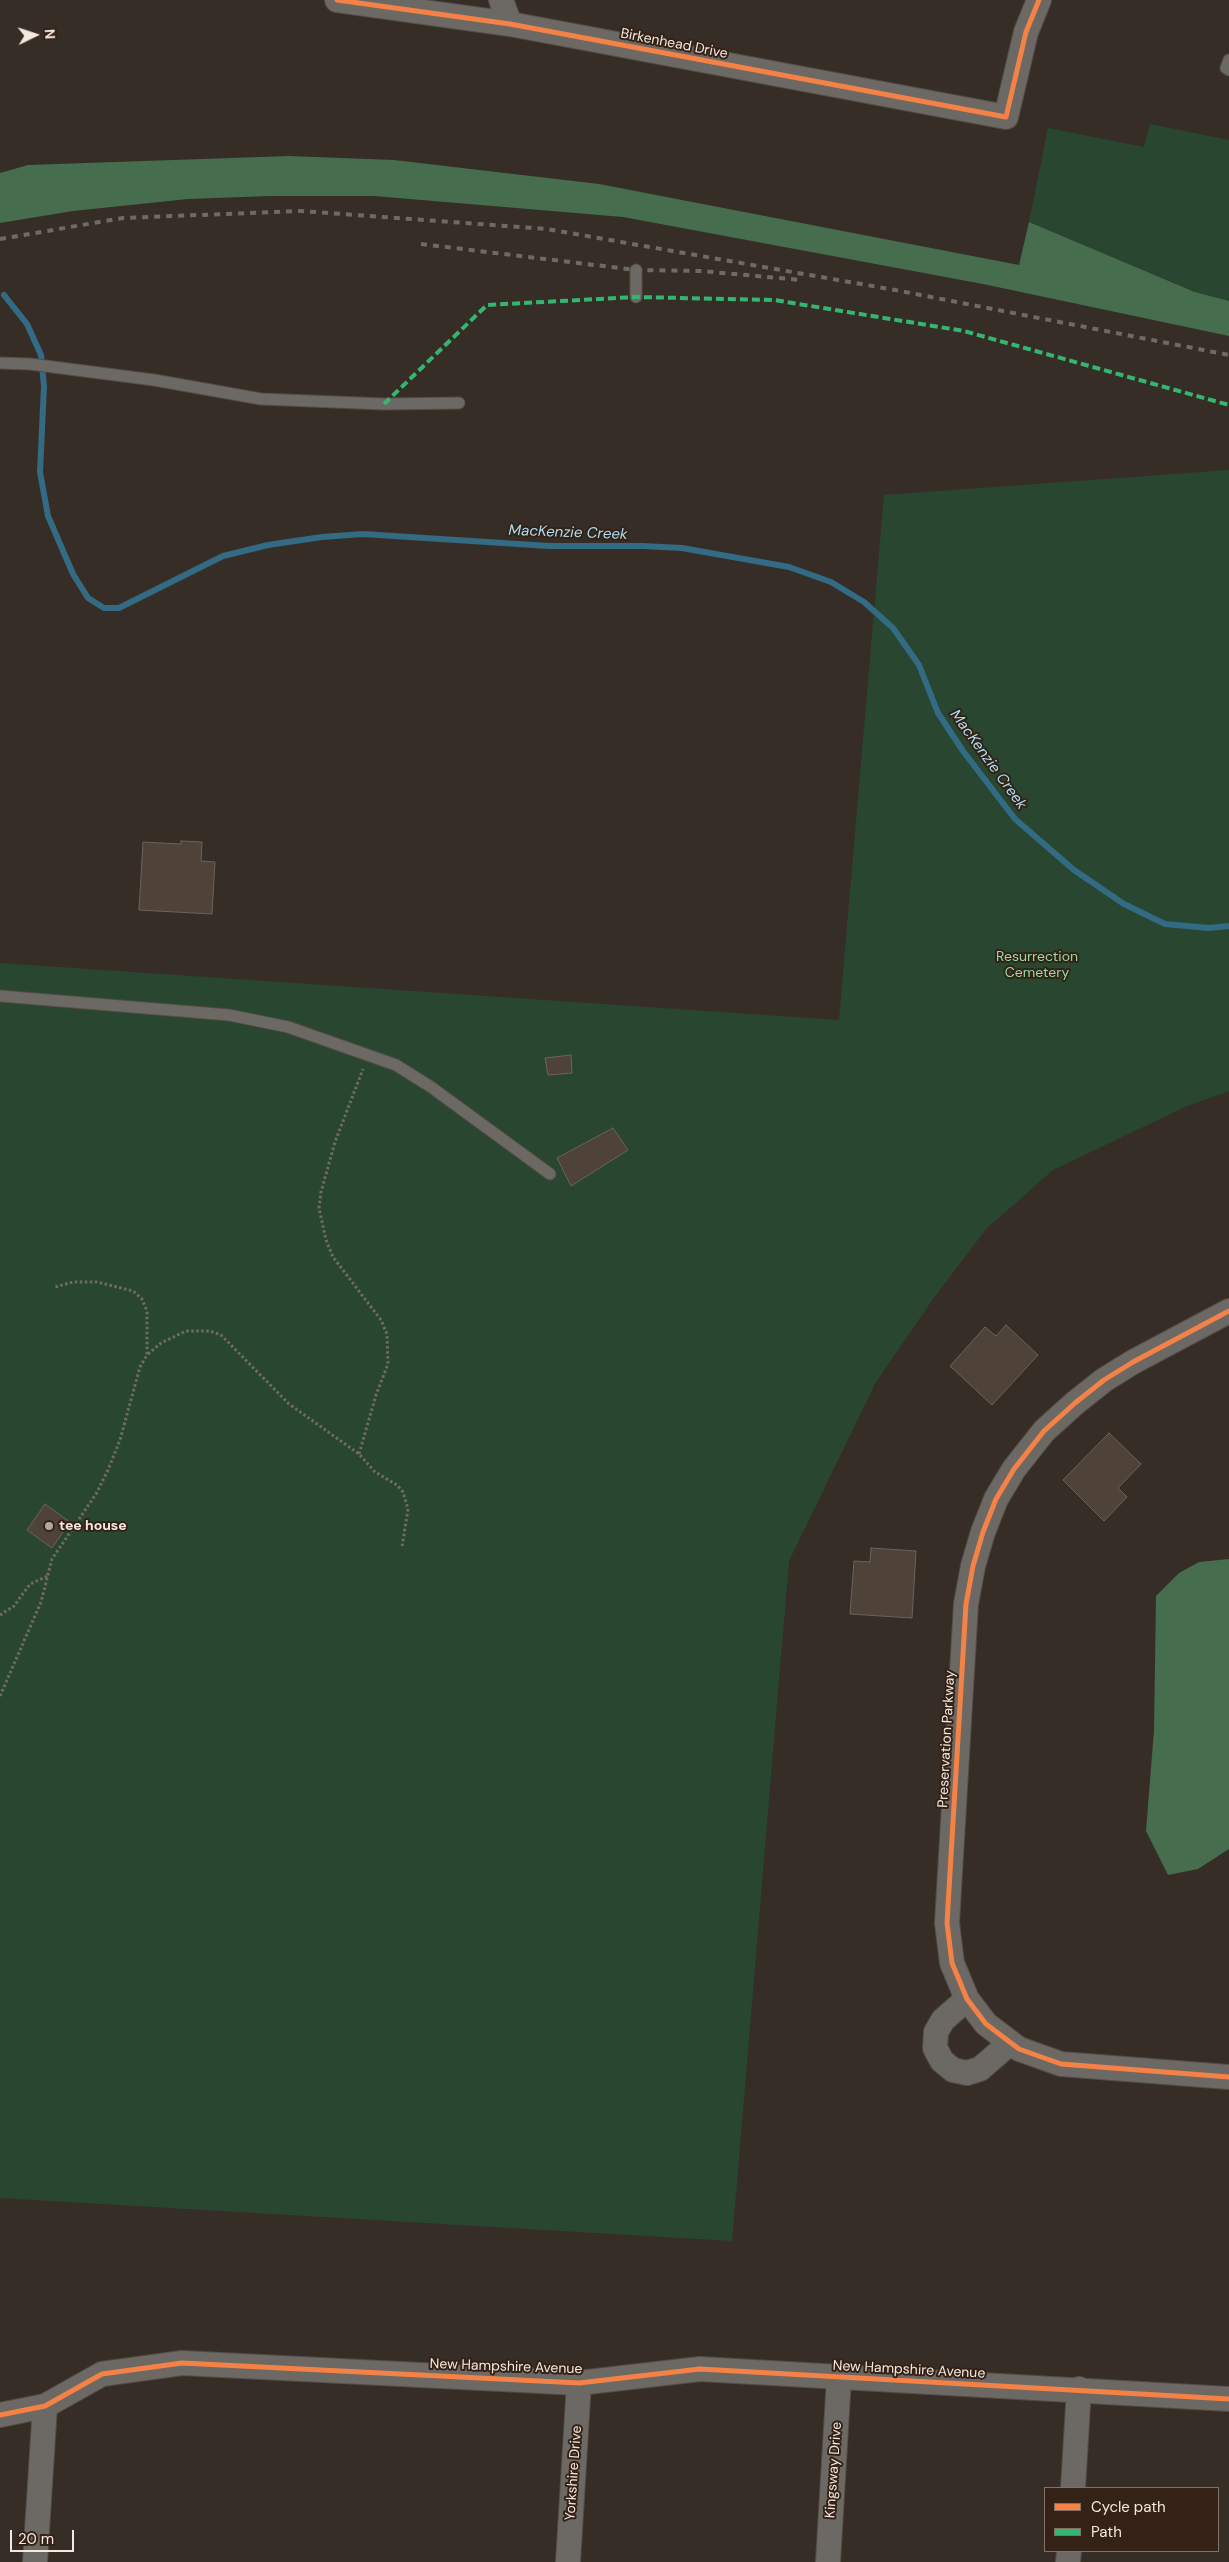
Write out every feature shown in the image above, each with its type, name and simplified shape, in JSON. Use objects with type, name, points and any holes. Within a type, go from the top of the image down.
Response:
[{"type":"street","name":"Birkenhead Drive","points":[[337,0],[510,24],[1006,117],[1026,32],[1039,0]]},
{"type":"street","points":[[501,0],[510,24]]},
{"type":"street","name":"Preservation Parkway","points":[[1229,1311],[1133,1362],[1104,1380],[1069,1408],[1044,1431],[1014,1469],[996,1499],[982,1532],[966,1604],[947,1923],[952,1963],[967,1999],[986,2024],[1010,2044],[1030,2055],[1060,2064],[1229,2076]]},
{"type":"street","points":[[967,1999],[943,2020],[936,2032],[935,2048],[942,2061],[953,2070],[967,2073],[980,2069],[1010,2044]]},
{"type":"street","name":"New Hampshire Avenue","points":[[0,2415],[45,2406],[102,2374],[182,2362],[579,2383],[700,2369],[1229,2399]]},
{"type":"street","name":"Kingsway Drive","points":[[828,2562],[839,2378]]},
{"type":"street","name":"Yorkshire Drive","points":[[568,2562],[579,2383]]},
{"type":"street","points":[[1073,2487],[1079,2390]]},
{"type":"street","points":[[35,2562],[45,2406]]},
{"type":"lane","points":[[1229,60],[1226,68],[1229,70]]},
{"type":"lane","points":[[636,270],[636,297]]},
{"type":"lane","points":[[0,363],[30,364],[154,380],[262,399],[384,404],[459,403]]},
{"type":"lane","points":[[0,996],[229,1015],[288,1027],[396,1065],[431,1087],[550,1174]]},
{"type":"path","points":[[360,1454],[388,1364],[387,1334],[381,1320],[333,1257],[326,1240],[319,1208],[321,1192],[335,1142],[368,1054]]},
{"type":"path","points":[[55,1288],[73,1282],[97,1282],[134,1291],[142,1299],[147,1311],[147,1355]]},
{"type":"path","points":[[0,1696],[41,1602],[52,1559],[96,1494],[108,1470],[120,1440],[140,1367],[147,1355],[161,1343],[186,1331],[210,1331],[221,1335],[289,1404],[360,1454],[375,1472],[397,1485],[403,1492],[408,1509],[402,1547]]},
{"type":"path","points":[[0,1616],[14,1606],[30,1584],[48,1576]]},
{"type":"green space","points":[[1150,124],[1229,140],[1229,301],[1196,292],[1029,222],[1048,128],[1144,147]]},
{"type":"green space","points":[[289,156],[394,160],[599,184],[1019,265],[1029,222],[1195,292],[1229,301],[1229,336],[983,284],[623,217],[374,196],[270,196],[188,199],[73,211],[0,223],[0,173],[28,165]]},
{"type":"green space","name":"Resurrection Cemetery","points":[[1229,470],[1229,1091],[1187,1106],[1053,1170],[986,1229],[933,1299],[876,1382],[789,1561],[732,2241],[0,2198],[0,963],[839,1020],[884,495]]},
{"type":"green space","points":[[1229,1559],[1229,1849],[1198,1869],[1168,1875],[1146,1831],[1154,1730],[1156,1596],[1179,1573],[1199,1562]]},
{"type":"building","points":[[181,841],[202,842],[201,861],[215,862],[212,914],[139,910],[143,842],[181,844]]},
{"type":"building","points":[[571,1055],[572,1073],[548,1075],[545,1058]]},
{"type":"building","points":[[613,1128],[628,1150],[571,1186],[557,1158]]},
{"type":"building","points":[[1006,1325],[1038,1355],[992,1405],[950,1366],[985,1327],[996,1336]]},
{"type":"building","points":[[1109,1433],[1141,1464],[1118,1488],[1127,1497],[1104,1521],[1063,1480]]},
{"type":"building","name":"tee house","points":[[45,1504],[70,1522],[52,1548],[27,1530]]},
{"type":"building","points":[[871,1548],[916,1551],[912,1618],[850,1614],[854,1561],[870,1562]]},
{"type":"waterway","name":"MacKenzie Creek","points":[[4,295],[27,324],[41,355],[44,386],[40,472],[48,516],[73,574],[88,598],[104,608],[119,608],[223,556],[268,545],[322,537],[363,534],[549,546],[682,548],[789,567],[831,582],[864,602],[893,628],[919,665],[938,713],[963,751],[1015,819],[1074,870],[1124,904],[1165,924],[1209,928],[1229,926]]},
{"type":"railway","points":[[0,239],[123,218],[301,211],[547,229],[895,290],[1229,355]]},
{"type":"railway","points":[[421,244],[636,270],[701,271],[801,280]]},
{"type":"marked path","points":[[384,404],[487,305],[636,297],[774,300],[964,331],[1229,405]]},
{"type":"cycle path","points":[[337,0],[510,24],[1006,117],[1026,32],[1039,0]]},
{"type":"cycle path","points":[[1229,1311],[1133,1362],[1104,1380],[1075,1403],[1044,1431],[1014,1469],[996,1499],[983,1532],[973,1566],[966,1604],[947,1923],[952,1963],[967,1999],[986,2024],[1019,2049],[1061,2064],[1229,2077]]},
{"type":"cycle path","points":[[0,2415],[45,2406],[102,2374],[182,2363],[579,2383],[700,2369],[1229,2399]]},
{"type":"place","name":"tee house","points":[[49,1526]]}]
